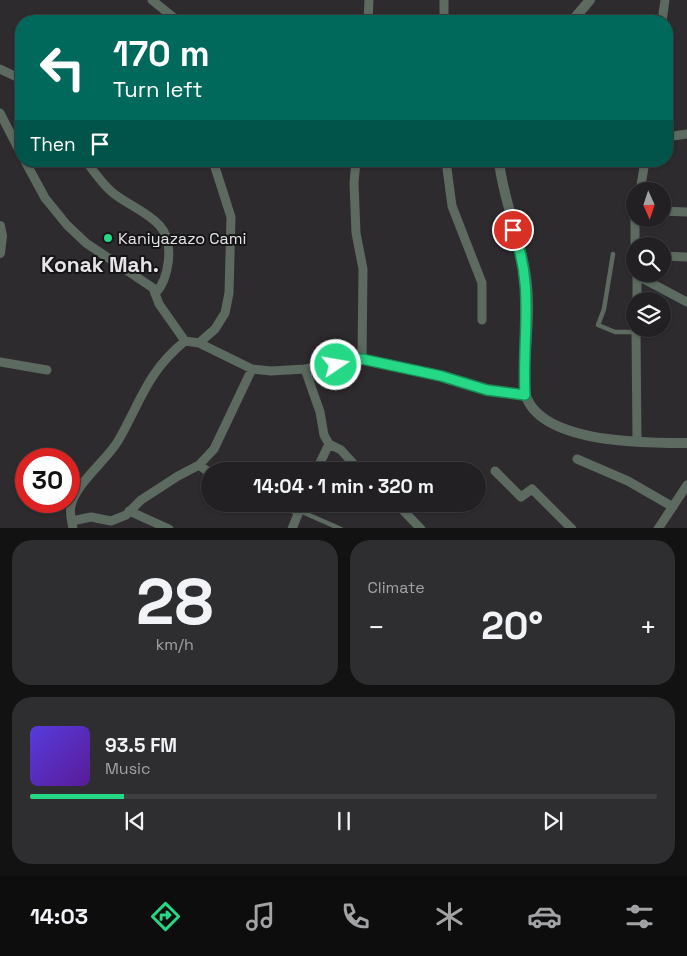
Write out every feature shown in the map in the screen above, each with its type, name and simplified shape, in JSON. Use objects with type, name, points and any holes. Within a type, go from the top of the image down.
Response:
[{"type":"street","points":[[152,0],[171,15]]},
{"type":"street","points":[[368,15],[369,0]]},
{"type":"street","points":[[444,0],[444,15]]},
{"type":"street","points":[[577,15],[590,0]]},
{"type":"street","points":[[663,15],[665,0]]},
{"type":"street","points":[[0,69],[15,76]]},
{"type":"street","points":[[0,113],[15,142]]},
{"type":"street","points":[[673,136],[687,134]]},
{"type":"street","points":[[28,167],[44,198],[67,226],[86,243],[153,288],[159,304],[185,341],[199,343],[252,369],[271,371],[305,369],[362,359],[441,376],[487,390],[525,395]]},
{"type":"street","points":[[91,167],[111,192],[161,227],[166,239],[166,275],[162,286],[155,294]]},
{"type":"street","points":[[199,343],[214,329],[224,313],[229,293],[231,217],[215,167]]},
{"type":"street","points":[[355,167],[354,182],[356,234],[363,269],[362,359]]},
{"type":"street","points":[[447,167],[452,206],[482,283],[482,320]]},
{"type":"street","points":[[500,167],[509,211],[522,252],[526,279],[525,395],[533,411],[554,424],[589,435],[637,442],[687,443]]},
{"type":"street","points":[[642,182],[644,167]]},
{"type":"street","points":[[671,211],[687,212]]},
{"type":"street","points":[[0,226],[2,236],[0,253]]},
{"type":"street","points":[[671,256],[687,257]]},
{"type":"street","points":[[651,282],[687,302]]},
{"type":"street","points":[[636,337],[637,442]]},
{"type":"street","points":[[185,341],[166,357],[139,399],[117,442],[76,494],[70,507],[73,525],[90,517],[111,521],[129,511],[178,476],[199,465],[214,450],[252,369]]},
{"type":"street","points":[[0,362],[48,370]]},
{"type":"street","points":[[305,369],[320,412],[324,435],[329,444],[341,450],[352,462]]},
{"type":"street","points":[[320,462],[329,444]]},
{"type":"street","points":[[577,459],[628,481],[673,507]]},
{"type":"street","points":[[495,471],[521,497],[532,489],[572,528]]},
{"type":"street","points":[[659,528],[687,485]]},
{"type":"street","points":[[129,511],[170,528]]},
{"type":"street","points":[[292,528],[298,512]]},
{"type":"street","points":[[405,512],[421,528]]},
{"type":"lane","points":[[614,254],[604,309],[598,325],[615,332],[626,331]]},
{"type":"lane","points":[[310,512],[340,528]]},
{"type":"place","name":"Kaniyazazo Cami","points":[[108,238]]},
{"type":"district","name":"Konak Mah.","points":[[100,265]]},
{"type":"route","points":[[336,365],[362,359],[441,376],[487,390],[525,395],[524,376],[528,307],[526,279],[522,252],[513,230]]}]
